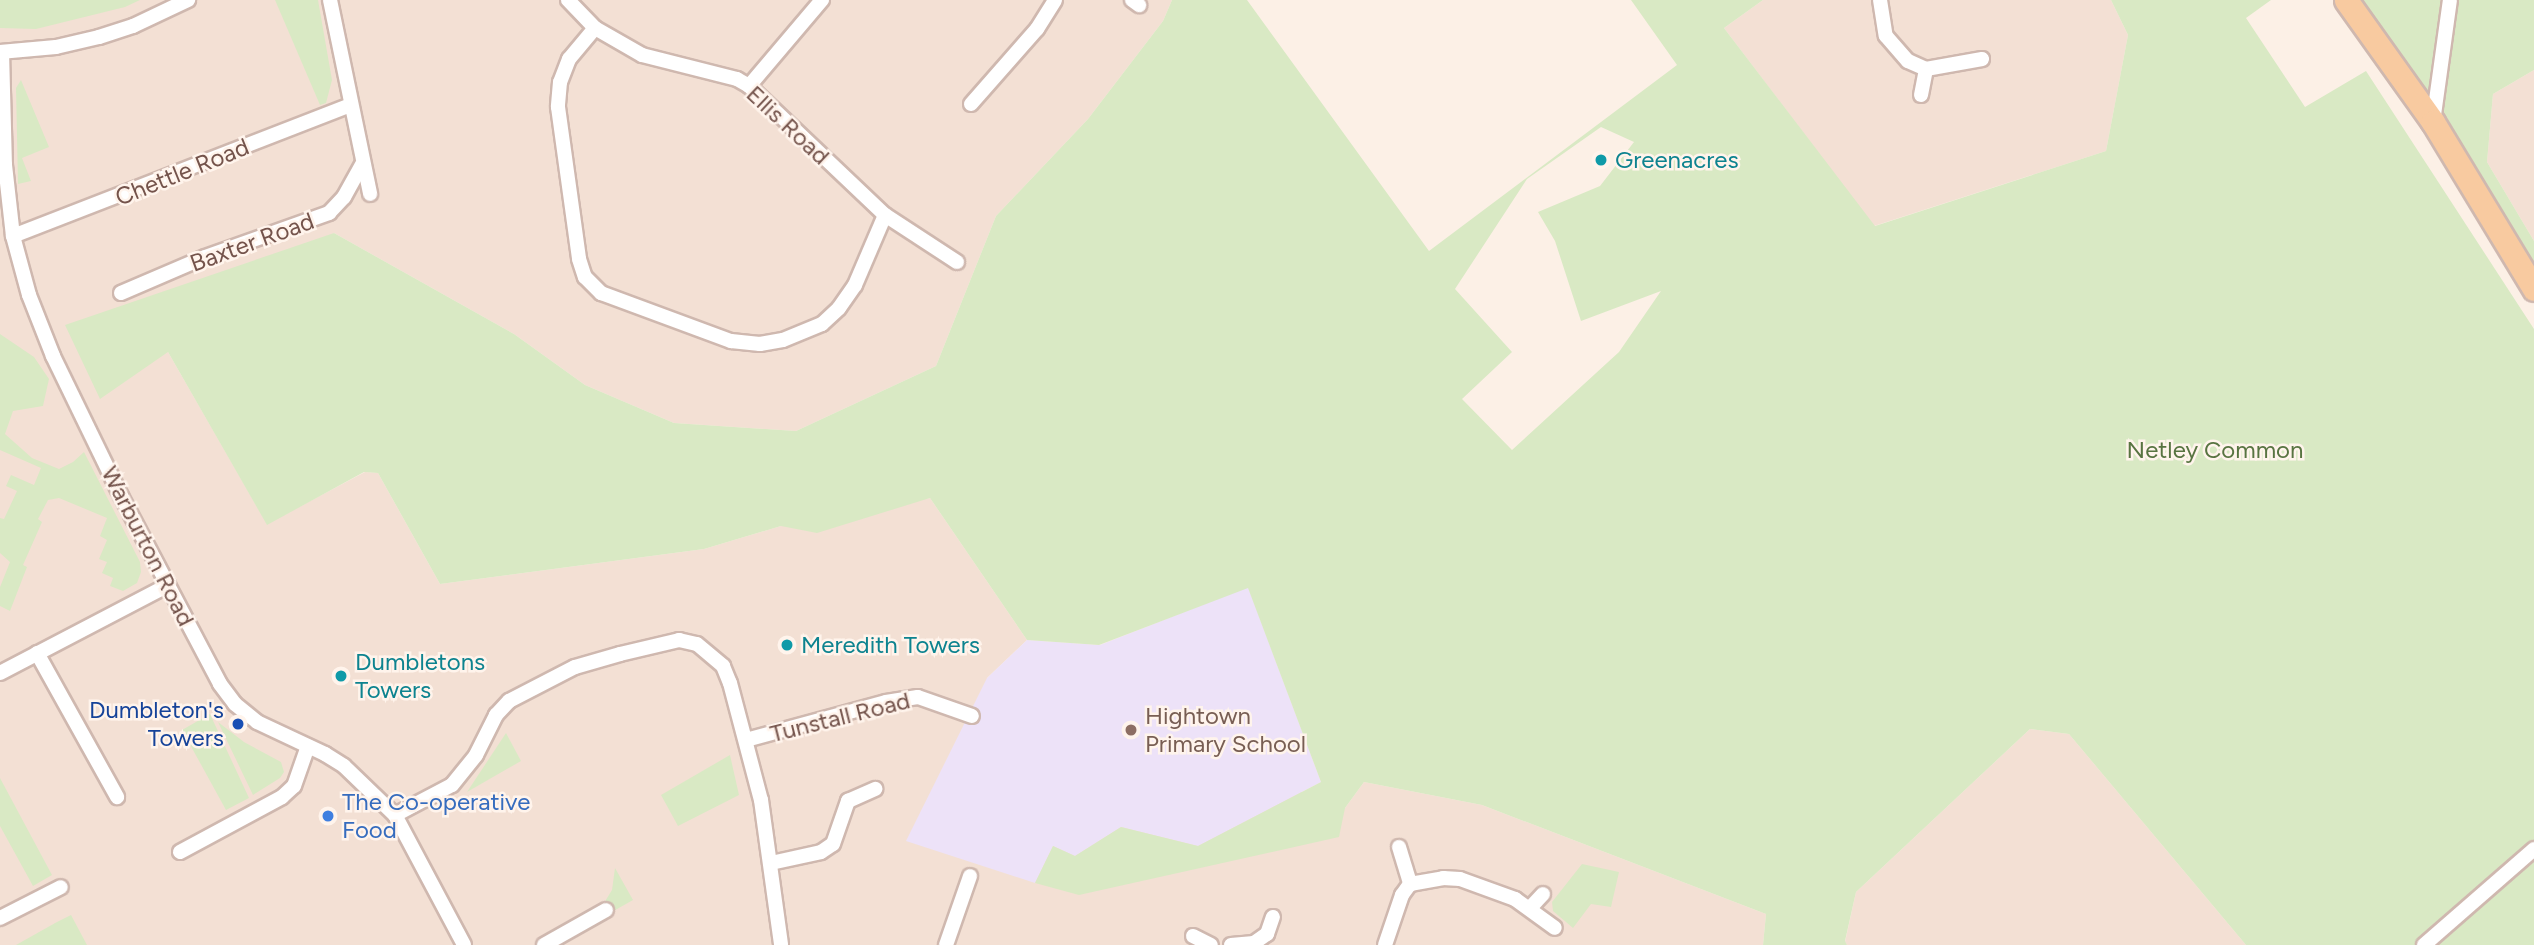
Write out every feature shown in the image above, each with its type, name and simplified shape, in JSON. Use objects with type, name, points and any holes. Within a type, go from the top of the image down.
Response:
[{"type":"main road","points":[[2346,0],[2433,122],[2534,289]]},
{"type":"street","points":[[1,52],[56,47],[99,37],[133,26],[188,0]]},
{"type":"street","points":[[330,0],[370,194]]},
{"type":"street","name":"Ellis Road","points":[[568,0],[595,28],[642,55],[737,79],[749,86],[886,215],[957,262]]},
{"type":"street","points":[[749,86],[822,0]]},
{"type":"street","points":[[971,104],[1037,29],[1055,0]]},
{"type":"street","points":[[1880,0],[1886,36],[1908,61],[1926,69],[1982,59]]},
{"type":"street","points":[[2433,122],[2450,0]]},
{"type":"street","points":[[595,28],[569,59],[560,82],[558,107],[579,259],[585,277],[601,293],[731,341],[760,344],[783,340],[822,324],[839,309],[855,285],[886,215]]},
{"type":"street","name":"Warburton Road","points":[[1,52],[3,186],[29,295],[53,356],[168,585],[220,684],[235,704],[257,722],[344,766],[395,815],[464,945]]},
{"type":"street","points":[[1921,95],[1926,69]]},
{"type":"street","name":"Chettle Road","points":[[13,236],[351,105]]},
{"type":"street","name":"Baxter Road","points":[[121,293],[205,257],[329,213],[344,197],[362,165]]},
{"type":"street","points":[[0,673],[168,585]]},
{"type":"street","name":"Tunstall Road","points":[[395,815],[452,785],[476,755],[496,715],[509,701],[575,667],[658,643],[679,640],[697,644],[723,666],[730,683],[761,800],[782,945]]},
{"type":"street","points":[[37,653],[117,797]]},
{"type":"street","name":"Tunstall Road","points":[[746,740],[918,697],[972,716]]},
{"type":"street","points":[[180,852],[282,797],[294,786],[308,746]]},
{"type":"street","points":[[771,863],[821,852],[834,845],[848,801],[875,789]]},
{"type":"street","points":[[1399,847],[1410,884]]},
{"type":"street","points":[[2424,945],[2534,849]]},
{"type":"street","points":[[946,945],[970,876]]},
{"type":"street","points":[[1385,945],[1402,895],[1410,884],[1460,879],[1505,895],[1530,908],[1555,928]]},
{"type":"street","points":[[0,918],[61,887]]},
{"type":"street","points":[[1530,908],[1543,894]]},
{"type":"street","points":[[544,945],[606,910]]},
{"type":"street","points":[[1231,945],[1254,943],[1267,934],[1273,917]]},
{"type":"street","points":[[1193,936],[1211,945]]},
{"type":"shaded area","points":[[0,0],[1172,0],[1163,21],[1088,119],[996,216],[936,366],[796,431],[674,423],[585,385],[514,334],[334,233],[168,352],[267,524],[365,472],[378,473],[440,584],[704,549],[781,526],[930,498],[1027,640],[987,678],[1345,808],[1364,782],[1482,805],[1766,914],[1763,945],[0,945]]},
{"type":"shaded area","points":[[1763,0],[2111,0],[2128,35],[2106,151],[1874,226],[1724,28]]},
{"type":"shaded area","points":[[2534,70],[2534,241],[2487,162],[2493,94]]},
{"type":"shaded area","name":"Hightown Primary School","points":[[1248,587],[1321,782],[1198,846],[1121,827],[1075,856],[1053,846],[1035,883],[906,841],[987,678],[1027,640],[1100,645]]},
{"type":"shaded area","points":[[2030,729],[2069,734],[2246,945],[1847,945],[1845,942],[1856,892]]},
{"type":"green space","points":[[0,0],[140,0],[125,7],[36,29],[0,28]]},
{"type":"green space","points":[[275,0],[318,0],[332,80],[326,103],[320,105]]},
{"type":"green space","name":"Netley Common","points":[[1172,0],[1247,0],[1429,251],[1677,65],[1631,0],[1763,0],[1724,28],[1875,226],[2106,151],[2128,35],[2111,0],[2271,0],[2246,18],[2305,107],[2366,71],[2534,329],[2534,945],[2246,945],[2069,734],[2030,729],[1856,892],[1845,941],[1847,945],[1763,945],[1766,914],[1482,805],[1364,782],[1345,808],[1339,837],[1079,895],[1035,883],[1053,846],[1075,856],[1121,827],[1198,846],[1321,782],[1248,588],[1099,645],[1027,640],[930,498],[817,533],[781,526],[704,549],[440,584],[378,473],[364,472],[267,525],[168,352],[100,399],[65,325],[334,233],[514,334],[585,385],[674,423],[796,431],[936,366],[996,216],[1088,119],[1163,21]],"holes":[[[1601,127],[1634,142],[1600,186],[1538,212],[1555,241],[1581,321],[1661,291],[1619,352],[1512,450],[1462,399],[1512,352],[1455,289],[1527,179]]]},
{"type":"green space","points":[[2357,0],[2534,0],[2534,70],[2493,94],[2487,162],[2534,241],[2534,267],[2467,158]]},
{"type":"green space","points":[[21,80],[49,147],[22,158],[31,181],[18,184],[16,88]]},
{"type":"green space","points":[[0,334],[34,357],[49,379],[43,406],[13,411],[5,434],[32,458],[59,469],[84,452],[140,562],[141,572],[137,583],[123,591],[110,586],[113,578],[102,573],[107,562],[99,559],[107,540],[100,536],[107,518],[59,498],[48,500],[38,519],[42,522],[23,565],[27,567],[10,611],[0,606],[0,587],[10,562],[0,553],[0,518],[4,519],[17,491],[6,486],[11,475],[34,485],[41,468],[0,450]]},
{"type":"green space","points":[[210,714],[249,798],[226,810],[182,730]]},
{"type":"green space","points":[[218,722],[244,742],[281,762],[284,772],[280,778],[253,795]]},
{"type":"green space","points":[[506,733],[521,761],[467,792]]},
{"type":"green space","points":[[730,755],[739,795],[678,826],[661,795]]},
{"type":"green space","points":[[0,778],[52,875],[33,886],[0,826]]},
{"type":"green space","points":[[1582,864],[1619,872],[1611,907],[1591,904],[1573,928],[1553,911],[1552,902]]},
{"type":"green space","points":[[615,868],[633,900],[610,913],[604,903],[612,890]]},
{"type":"green space","points":[[71,915],[87,945],[16,945],[57,922]]},
{"type":"place","name":"Greenacres","points":[[1601,160]]},
{"type":"place","name":"Meredith Towers","points":[[787,645]]},
{"type":"place","name":"Dumbletons Towers","points":[[341,676]]},
{"type":"place","name":"Dumbleton's Towers","points":[[238,724]]},
{"type":"place","name":"Hightown Primary School","points":[[1131,730]]},
{"type":"place","name":"The Co-operative Food","points":[[328,816]]}]
